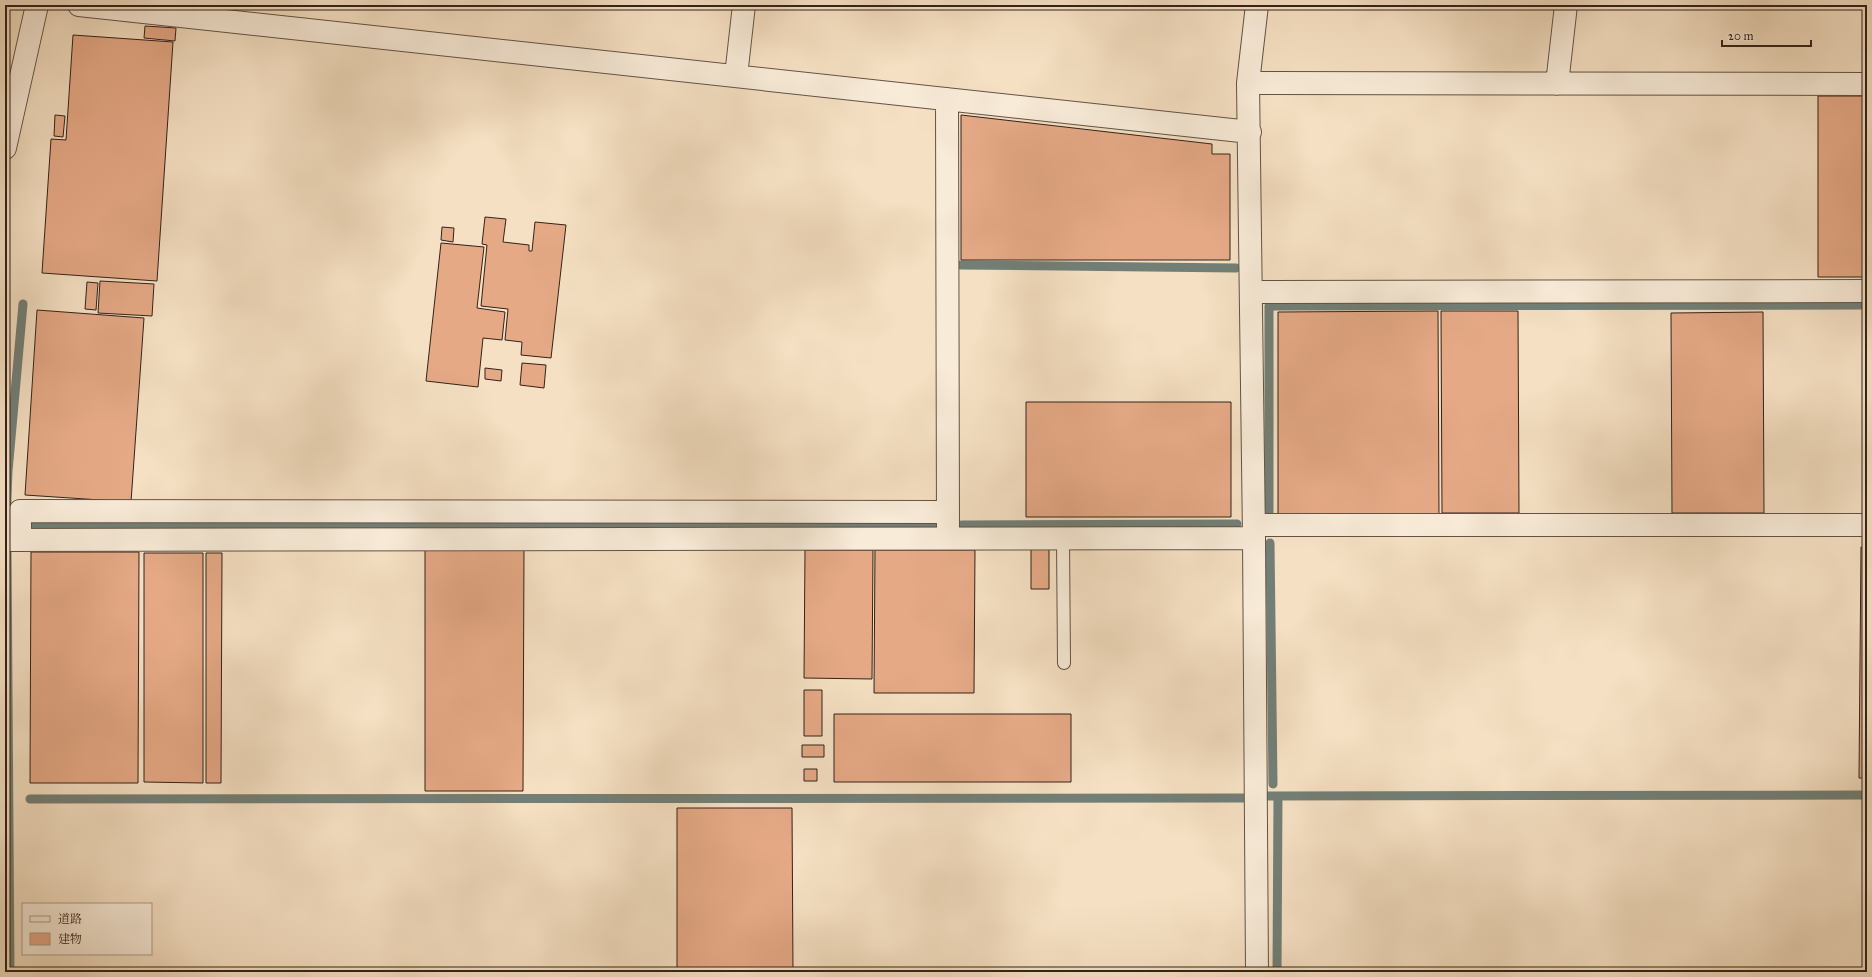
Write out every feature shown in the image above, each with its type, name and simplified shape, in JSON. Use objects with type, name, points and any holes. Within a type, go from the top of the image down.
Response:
[{"type":"street","points":[[5,148],[37,5]]},
{"type":"street","points":[[79,5],[1250,132]]},
{"type":"street","points":[[736,76],[744,5]]},
{"type":"street","points":[[1257,972],[1252,292],[1248,83],[1258,5]]},
{"type":"street","points":[[1557,84],[1566,5]]},
{"type":"street","points":[[1248,83],[1867,84]]},
{"type":"street","points":[[947,99],[948,539]]},
{"type":"street","points":[[1252,292],[1867,291]]},
{"type":"street","points":[[948,512],[20,511],[12,540],[1063,539],[1254,532],[1867,525]]},
{"type":"lane","points":[[1063,539],[1064,663]]},
{"type":"building","points":[[145,26],[176,28],[175,41],[144,38]]},
{"type":"building","points":[[73,35],[173,42],[157,281],[42,273],[51,139],[66,140]]},
{"type":"building","points":[[1818,96],[1867,96],[1867,277],[1818,277]]},
{"type":"building","points":[[55,115],[65,116],[63,137],[54,136]]},
{"type":"building","points":[[961,115],[1212,144],[1212,154],[1230,154],[1230,260],[961,260]]},
{"type":"building","points":[[485,217],[506,219],[503,242],[529,245],[529,251],[532,251],[535,222],[566,225],[551,358],[521,355],[522,342],[505,340],[508,309],[481,306],[487,245],[482,244]]},
{"type":"building","points":[[442,227],[454,228],[453,242],[441,240]]},
{"type":"building","points":[[441,243],[484,247],[477,308],[505,312],[502,340],[483,338],[478,387],[426,381]]},
{"type":"building","points":[[100,281],[154,284],[152,316],[98,313]]},
{"type":"building","points":[[87,282],[98,283],[96,310],[85,309]]},
{"type":"building","points":[[37,310],[144,318],[131,502],[25,495]]},
{"type":"building","points":[[1438,311],[1439,515],[1278,515],[1278,312]]},
{"type":"building","points":[[1441,311],[1518,311],[1519,513],[1442,513]]},
{"type":"building","points":[[1763,312],[1764,513],[1672,513],[1671,313]]},
{"type":"building","points":[[522,363],[546,365],[544,388],[520,385]]},
{"type":"building","points":[[485,368],[502,370],[501,381],[485,379]]},
{"type":"building","points":[[1026,402],[1231,402],[1231,517],[1026,517]]},
{"type":"building","points":[[1031,546],[1049,546],[1049,589],[1031,589]]},
{"type":"building","points":[[1861,547],[1867,547],[1867,778],[1859,778]]},
{"type":"building","points":[[425,549],[524,549],[523,791],[425,791]]},
{"type":"building","points":[[805,550],[873,550],[872,679],[804,678]]},
{"type":"building","points":[[875,550],[975,550],[974,693],[874,693]]},
{"type":"building","points":[[31,552],[139,552],[138,783],[30,783]]},
{"type":"building","points":[[144,553],[203,553],[203,783],[144,782]]},
{"type":"building","points":[[206,553],[222,553],[221,783],[206,783]]},
{"type":"building","points":[[804,690],[822,690],[822,736],[804,736]]},
{"type":"building","points":[[834,714],[1071,714],[1071,782],[834,782]]},
{"type":"building","points":[[802,745],[824,745],[824,757],[802,757]]},
{"type":"building","points":[[804,769],[817,769],[817,781],[804,781]]},
{"type":"building","points":[[677,808],[792,808],[793,972],[677,972]]},
{"type":"waterway","points":[[961,265],[1236,268]]},
{"type":"waterway","points":[[6,522],[8,471],[23,304]]},
{"type":"waterway","points":[[1269,515],[1269,306],[1867,305]]},
{"type":"waterway","points":[[962,525],[1237,524]]},
{"type":"waterway","points":[[32,527],[933,525]]},
{"type":"waterway","points":[[1270,543],[1273,784]]},
{"type":"waterway","points":[[7,552],[10,972]]},
{"type":"waterway","points":[[1267,796],[1867,795]]},
{"type":"waterway","points":[[1277,972],[1278,796]]},
{"type":"waterway","points":[[30,799],[1243,798]]}]
